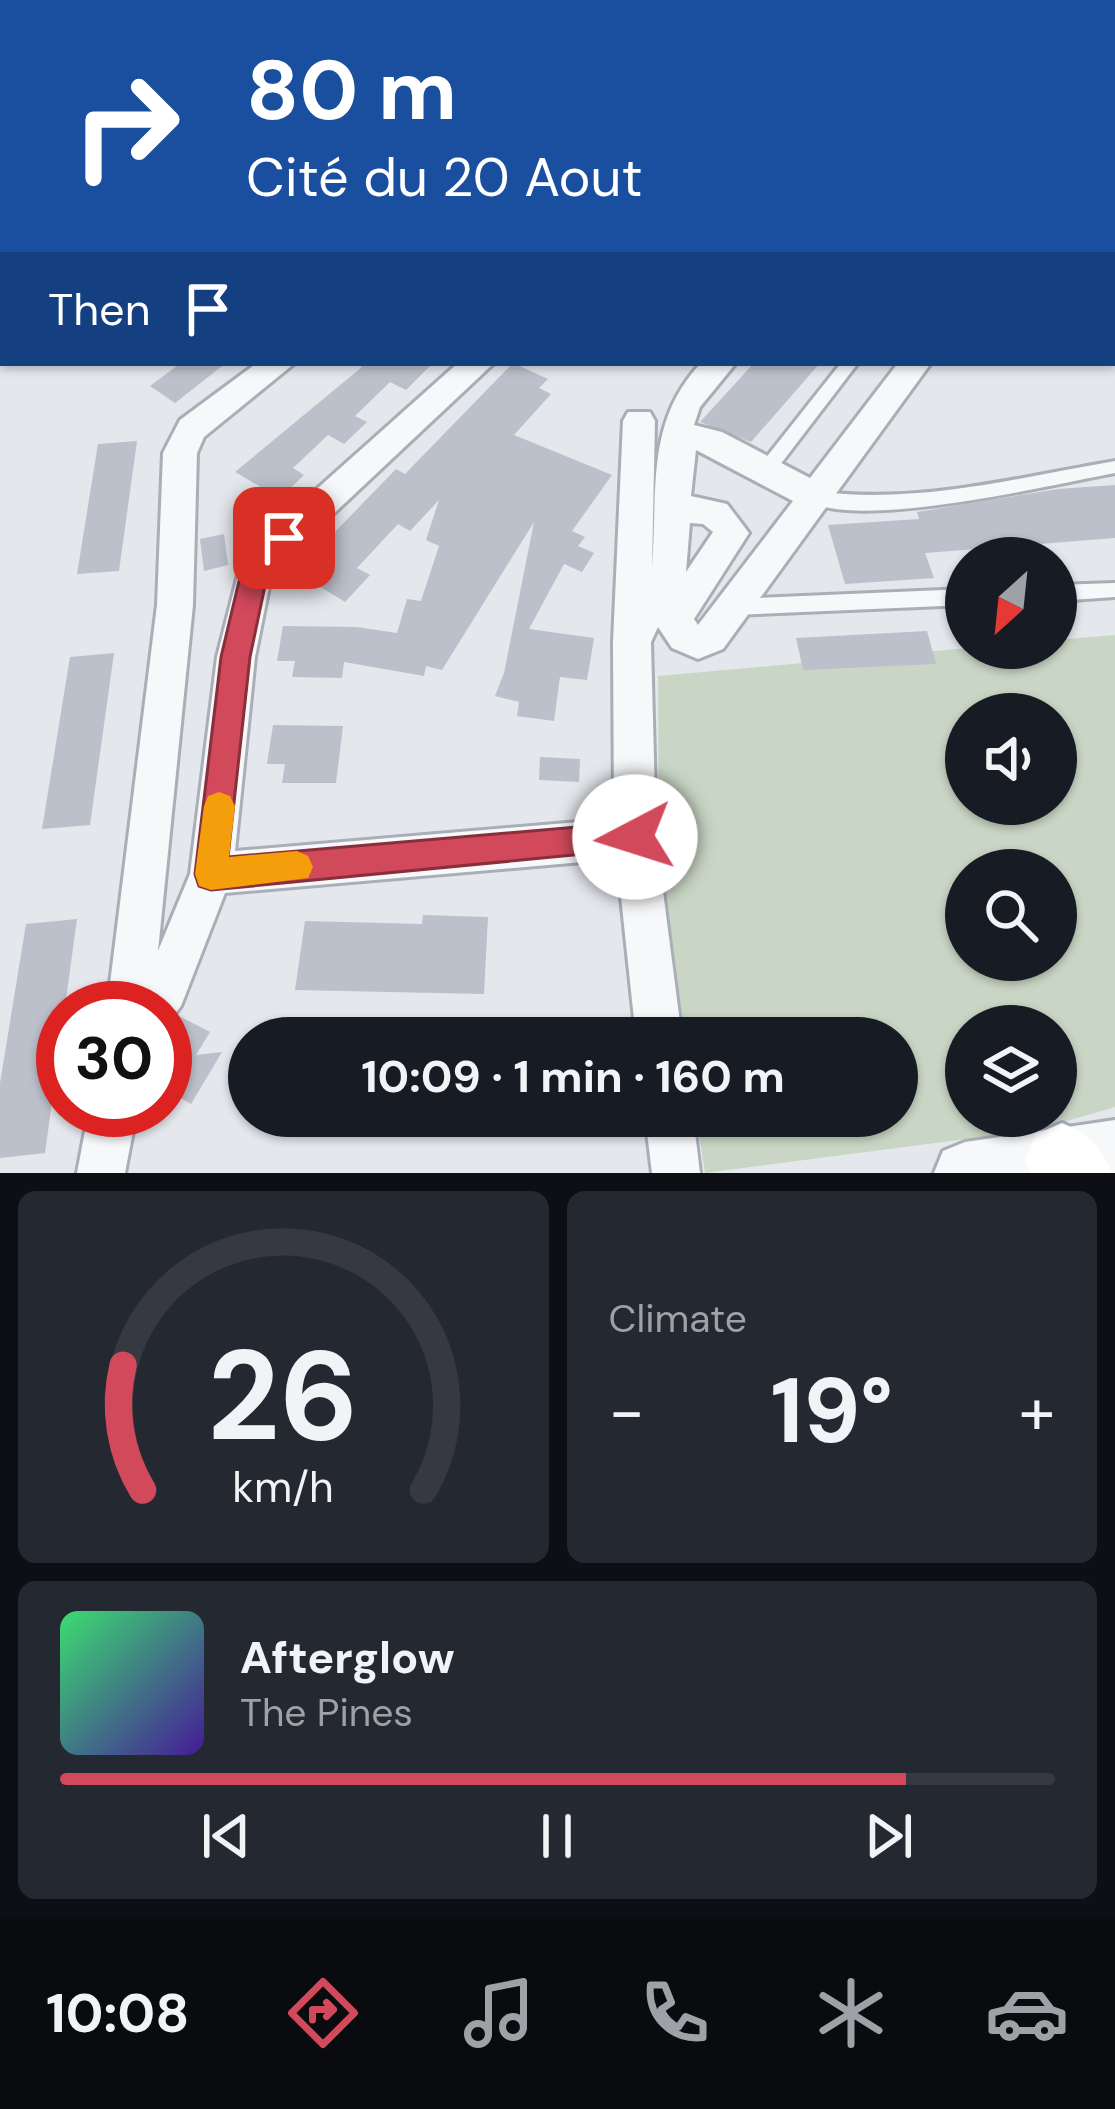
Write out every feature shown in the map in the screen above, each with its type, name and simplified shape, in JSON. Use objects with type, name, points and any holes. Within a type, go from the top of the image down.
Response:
[{"type":"street","points":[[133,981],[175,605],[180,453],[190,429],[275,366]]},
{"type":"street","points":[[169,981],[211,874],[236,657],[254,577],[284,538],[475,366]]},
{"type":"street","points":[[632,642],[670,568],[678,416],[689,395],[717,366]]},
{"type":"street","points":[[674,511],[702,508],[718,514],[732,532],[675,617],[675,628],[698,643],[710,638],[913,366]]},
{"type":"street","points":[[639,421],[632,642],[635,837],[656,1017]]},
{"type":"street","points":[[676,446],[691,437],[710,442],[814,498]]},
{"type":"street","points":[[211,874],[635,837]]},
{"type":"street","points":[[101,1173],[108,1137]]},
{"type":"street","points":[[672,1137],[676,1173]]},
{"type":"street","points":[[965,1173],[1084,1161]]},
{"type":"lane","points":[[767,469],[848,366]]},
{"type":"lane","points":[[814,498],[842,504],[887,503],[1115,467]]},
{"type":"lane","points":[[1077,592],[1115,590]]},
{"type":"lane","points":[[734,607],[945,598]]},
{"type":"green space","points":[[1115,635],[1115,1107],[1077,1118],[1077,1005],[945,1005],[945,1137],[982,1137],[705,1173],[699,1137],[918,1137],[918,1017],[681,1017],[659,869],[658,676],[945,650],[945,669],[1077,669],[1077,638]]},
{"type":"building","points":[[177,366],[222,366],[175,403],[150,386]]},
{"type":"building","points":[[430,366],[406,390],[390,382],[355,416],[367,422],[344,444],[328,435],[293,468],[304,475],[280,498],[235,472],[362,367]]},
{"type":"building","points":[[510,366],[520,366],[548,379],[539,388],[551,394],[514,435],[612,475],[572,531],[585,537],[578,546],[594,553],[582,572],[564,564],[529,629],[594,638],[587,680],[560,677],[554,721],[517,716],[519,702],[495,696],[504,673],[534,522],[442,670],[426,666],[424,676],[344,662],[342,678],[292,677],[295,661],[277,661],[283,626],[397,633],[407,599],[421,601],[439,546],[426,540],[439,500],[410,531],[398,524],[357,568],[370,575],[345,602],[296,572],[396,469],[405,474]]},
{"type":"building","points":[[751,366],[817,366],[751,442],[700,422]]},
{"type":"building","points":[[137,441],[119,571],[77,574],[98,444]]},
{"type":"building","points":[[1115,485],[1115,538],[945,537],[945,551],[925,553],[934,578],[845,584],[828,525],[919,519],[917,512],[1058,489]]},
{"type":"building","points":[[224,534],[228,565],[204,571],[200,539]]},
{"type":"building","points":[[927,631],[936,664],[803,670],[796,638]]},
{"type":"building","points":[[114,653],[90,825],[42,829],[70,657]]},
{"type":"building","points":[[273,725],[343,726],[336,783],[282,783],[285,764],[267,764]]},
{"type":"building","points":[[540,757],[580,759],[579,782],[539,780]]},
{"type":"building","points":[[423,915],[488,917],[484,994],[295,990],[305,921],[422,924]]},
{"type":"building","points":[[77,919],[69,981],[36,981],[36,1137],[47,1137],[45,1153],[0,1158],[0,1083],[26,924]]},
{"type":"building","points":[[192,1023],[210,1032],[196,1055],[222,1052],[192,1102]]},
{"type":"slow traffic","points":[[219,806],[211,874],[297,867]]},
{"type":"route","points":[[284,538],[254,577],[236,657],[211,874],[635,837]]}]
